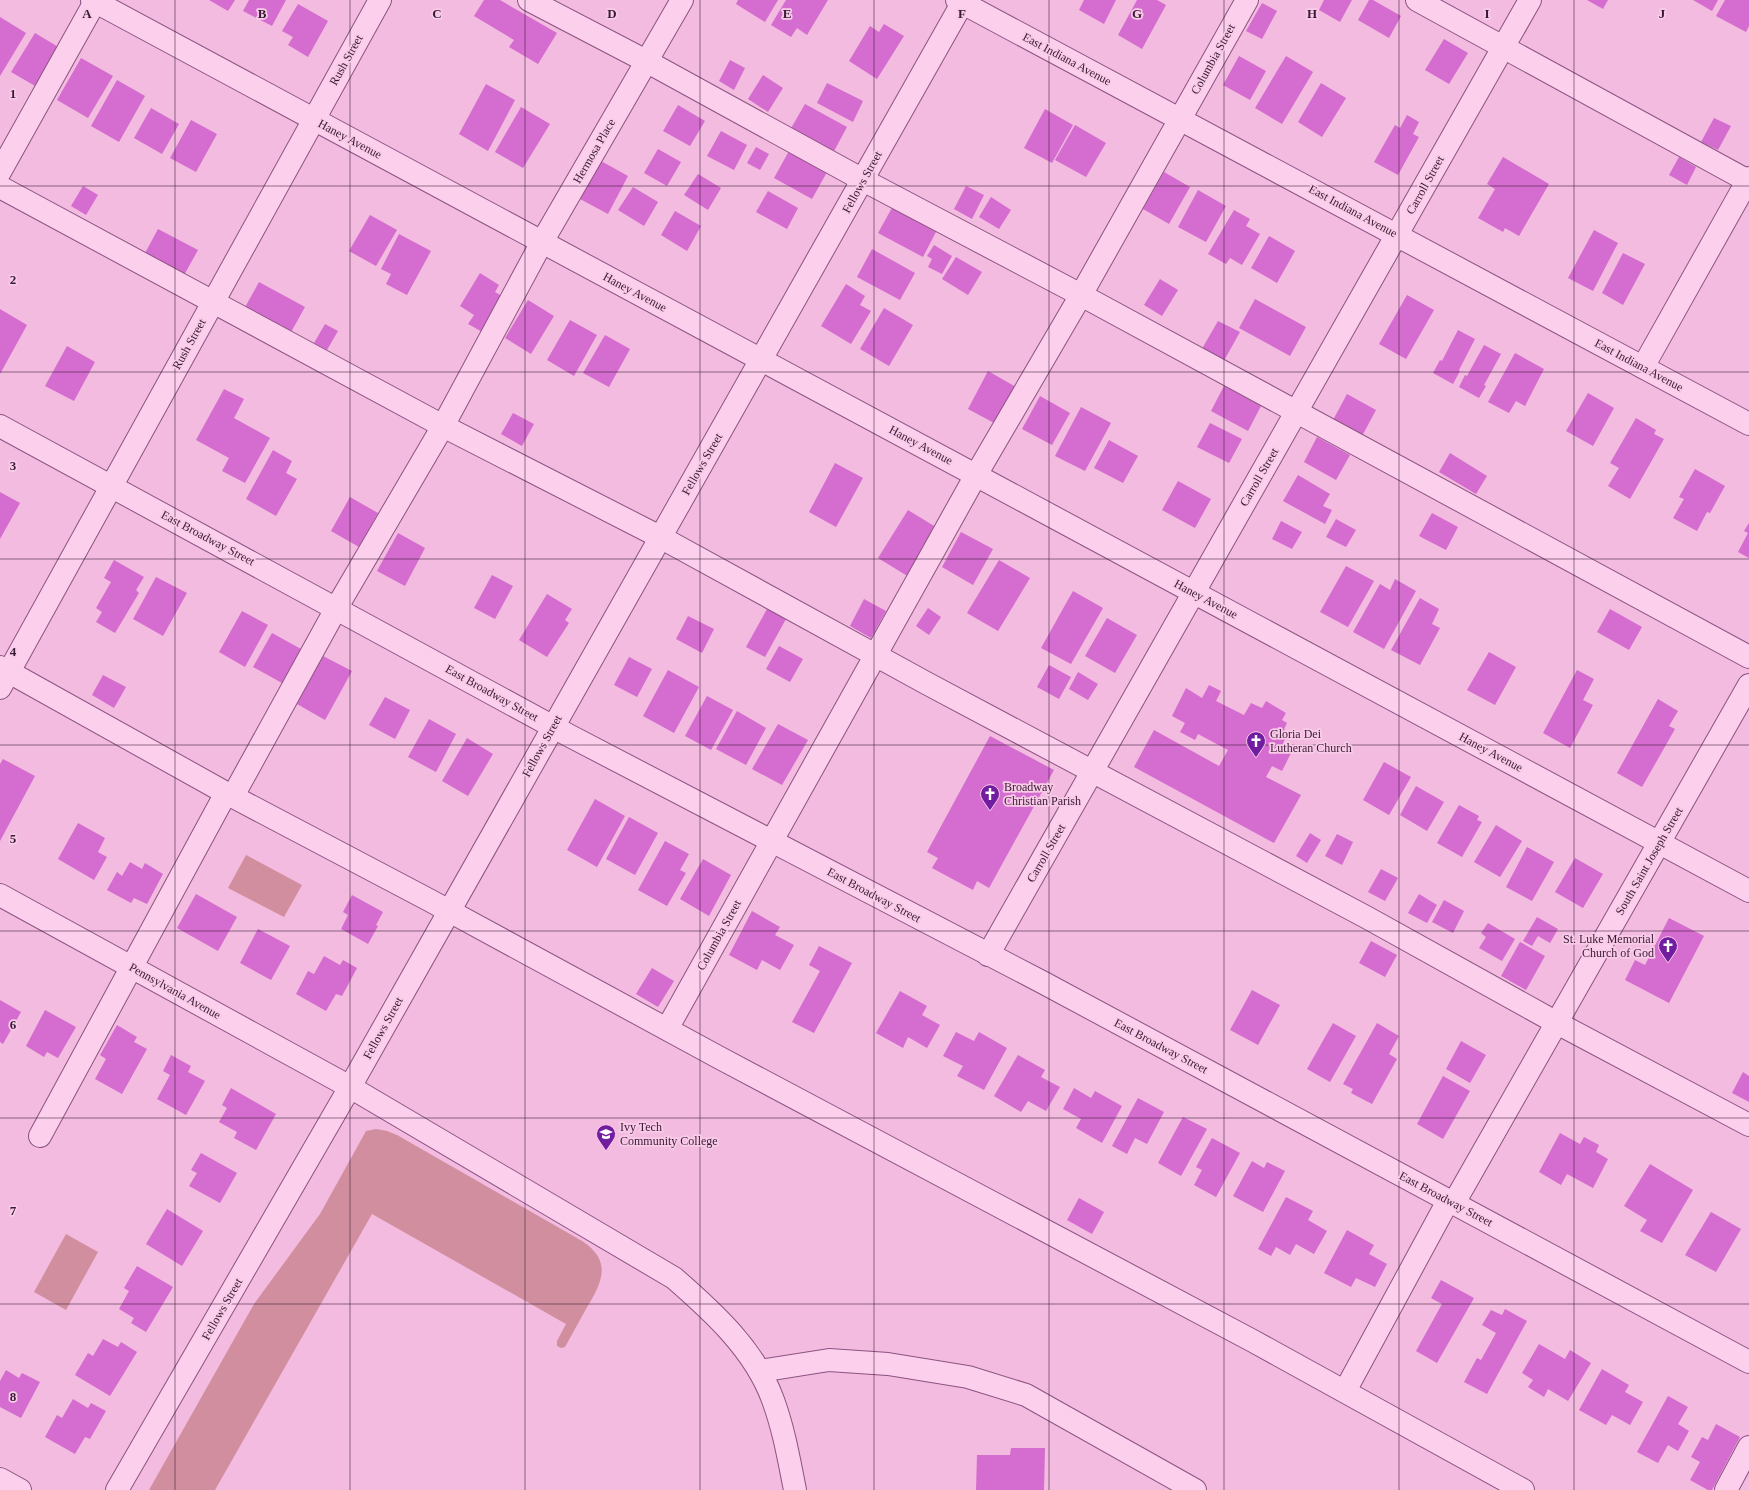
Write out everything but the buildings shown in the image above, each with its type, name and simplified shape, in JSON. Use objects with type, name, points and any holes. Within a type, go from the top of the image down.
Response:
[{"type":"street","name":"Haney Avenue","points":[[94,0],[1749,891]]},
{"type":"street","points":[[0,172],[94,0]]},
{"type":"street","name":"Rush Street","points":[[3,676],[112,486],[212,302],[380,0]]},
{"type":"street","points":[[530,0],[646,61],[863,180],[1081,295],[1749,657]]},
{"type":"street","name":"Hermosa Place","points":[[40,1136],[131,967],[336,607],[443,426],[542,242],[682,0]]},
{"type":"street","name":"Columbia Street","points":[[666,1030],[976,475],[1081,295],[1247,0]]},
{"type":"street","points":[[1417,0],[1748,179],[1643,367]]},
{"type":"street","name":"Carroll Street","points":[[988,955],[1530,0]]},
{"type":"street","name":"East Indiana Avenue","points":[[961,1],[1749,424]]},
{"type":"street","name":"Fellows Street","points":[[118,1490],[350,1087],[448,911],[863,180],[961,1]]},
{"type":"street","points":[[0,187],[443,426],[660,537],[875,656],[1360,914],[1557,1023],[1749,1125]]},
{"type":"street","name":"East Broadway Street","points":[[0,426],[553,726],[988,955],[1749,1362]]},
{"type":"street","points":[[3,676],[448,911],[666,1030],[1345,1391],[1523,1490]]},
{"type":"street","name":"South Saint Joseph Street","points":[[1345,1391],[1451,1202],[1557,1023],[1749,685]]},
{"type":"street","name":"Pennsylvania Avenue","points":[[0,895],[350,1087],[674,1278],[711,1310],[738,1340],[760,1371],[773,1399],[785,1438],[795,1490]]},
{"type":"street","points":[[760,1371],[829,1360],[888,1364],[968,1377],[1026,1395],[1195,1490]]},
{"type":"street","points":[[1726,1490],[1749,1447]]},
{"type":"street","points":[[0,1479],[20,1490]]},
{"type":"shaded area","points":[[246,855],[302,885],[284,917],[228,888]]},
{"type":"shaded area","points":[[376,1129],[397,1135],[582,1241],[592,1249],[598,1256],[601,1264],[602,1273],[600,1281],[592,1299],[565,1347],[561,1348],[557,1346],[557,1341],[566,1324],[372,1214],[215,1490],[149,1490],[254,1304],[320,1214],[366,1131]]},
{"type":"shaded area","points":[[66,1234],[98,1252],[66,1310],[34,1292]]},
{"type":"place","name":"Gloria Dei Lutheran Church","points":[[1256,758]]},
{"type":"place","name":"Broadway Christian Parish","points":[[990,811]]},
{"type":"place","name":"St. Luke Memorial Church of God","points":[[1668,963]]},
{"type":"place","name":"Ivy Tech Community College","points":[[606,1151]]}]
